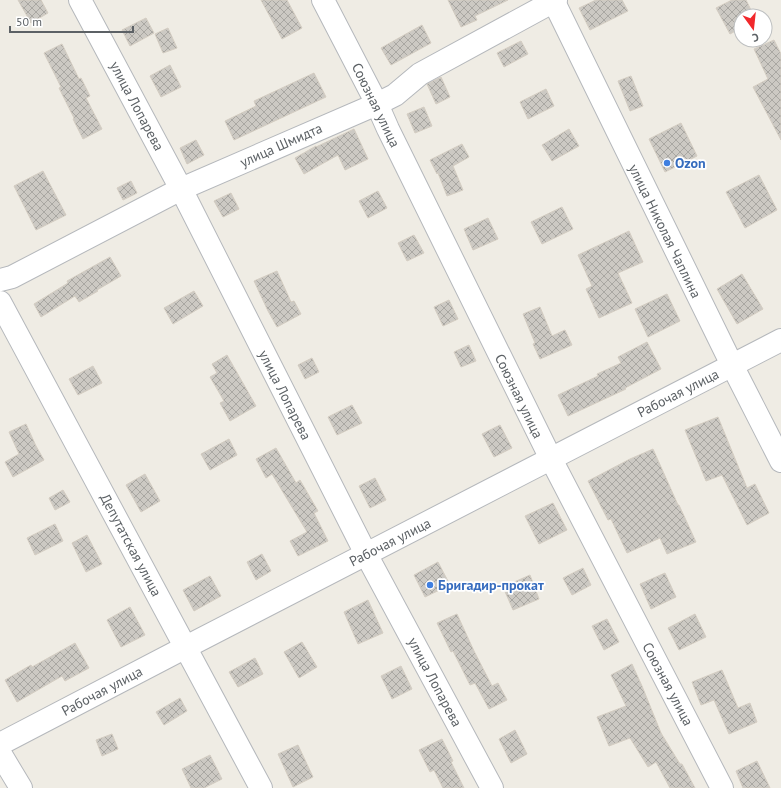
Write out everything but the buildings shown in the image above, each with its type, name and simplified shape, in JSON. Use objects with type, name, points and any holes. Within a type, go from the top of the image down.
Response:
[{"type":"street","name":"улица Лопарева","points":[[80,0],[181,189],[366,554],[492,788]]},
{"type":"street","name":"Союзная улица","points":[[323,0],[377,104],[551,459],[722,788]]},
{"type":"street","name":"улица Шмидта","points":[[0,280],[12,277],[181,189],[395,95],[420,74],[554,0]]},
{"type":"street","name":"улица Николая Чаплина","points":[[554,0],[732,366],[781,461]]},
{"type":"street","name":"Депутатская улица","points":[[0,302],[261,788]]},
{"type":"street","name":"Рабочая улица","points":[[0,744],[781,340]]},
{"type":"street","points":[[0,753],[21,788]]},
{"type":"place","name":"Ozon","points":[[667,163]]},
{"type":"place","name":"Бригадир-прокат","points":[[430,585]]}]
